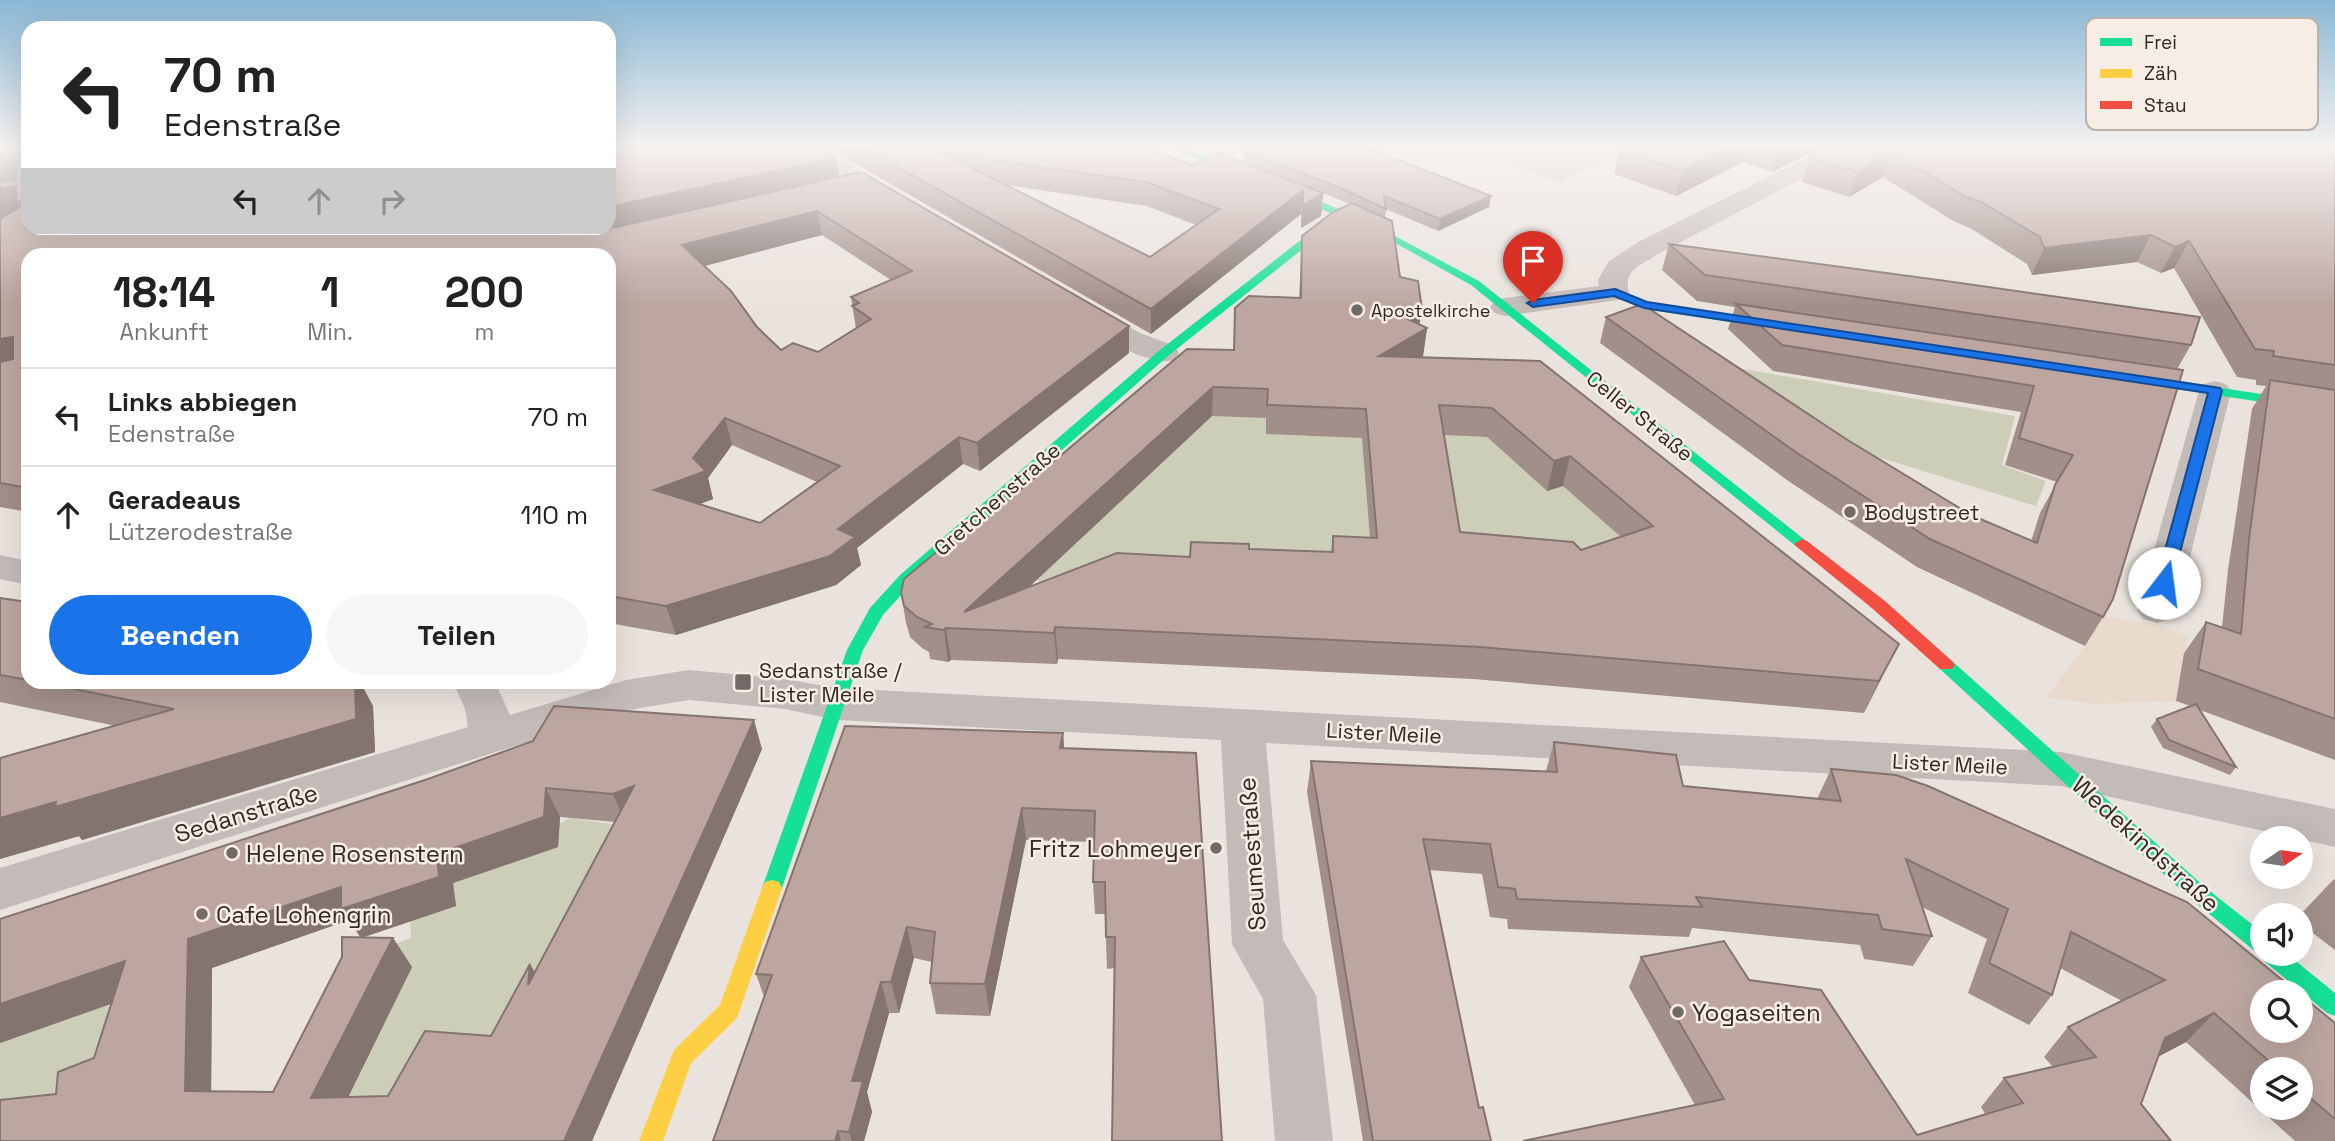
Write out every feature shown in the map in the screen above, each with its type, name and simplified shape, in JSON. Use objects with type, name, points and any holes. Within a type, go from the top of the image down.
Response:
[{"type":"street","points":[[891,198],[914,212]]},
{"type":"street","name":"Celler Straße","points":[[1306,198],[1349,216],[1450,267],[1506,307],[1646,422],[1879,605],[2061,769]]},
{"type":"street","points":[[1615,293],[1612,280],[1618,268],[1648,248],[1745,198]]},
{"type":"street","name":"Gretchenstraße","points":[[651,1141],[682,1057],[729,1011],[819,701],[871,622],[906,579],[1164,353],[1320,230],[1349,216]]},
{"type":"street","points":[[1506,307],[1615,293],[1644,305],[1794,327]]},
{"type":"street","points":[[1060,298],[1129,339],[1164,353]]},
{"type":"street","points":[[2106,374],[2335,409]]},
{"type":"street","points":[[2157,610],[2215,391]]},
{"type":"street","points":[[0,567],[21,572]]},
{"type":"street","name":"Lister Meile","points":[[492,737],[626,695],[689,685],[819,701],[2061,769],[2335,828]]},
{"type":"street","points":[[477,689],[487,709],[492,737]]},
{"type":"street","name":"Seumestraße","points":[[1242,725],[1258,944],[1289,995],[1304,1141]]},
{"type":"street","name":"Sedanstraße","points":[[0,889],[492,737]]},
{"type":"street","name":"Wedekindstraße","points":[[2061,769],[2199,894],[2250,935]]},
{"type":"street","points":[[2287,966],[2335,1006]]},
{"type":"green space","points":[[1680,358],[2015,416],[2002,465],[2046,481],[2036,506],[1878,457],[1844,468]]},
{"type":"green space","points":[[1229,399],[1266,418],[1266,434],[1307,436],[1472,419],[1586,479],[1658,560],[1512,568],[1366,483],[1373,568],[1035,605],[1041,582],[1036,580]]},
{"type":"green space","points":[[570,818],[639,828],[526,1031],[327,1141],[377,950],[411,938],[410,921],[456,906],[453,883],[557,847],[559,824]]},
{"type":"green space","points":[[150,990],[139,1079],[0,1131],[0,1043]]},
{"type":"shaded area","points":[[2102,616],[2157,624],[2188,636],[2176,701],[2093,704],[2046,698],[2085,646]]},
{"type":"building","points":[[616,198],[650,198],[616,205]]},
{"type":"building","points":[[744,198],[907,198],[1129,326],[977,443],[959,437],[838,529],[855,537],[830,556],[666,606],[616,597],[616,248],[21,248],[21,487],[0,483],[0,362],[13,359],[13,337],[0,339],[0,219],[21,206],[21,235],[616,235],[616,227]],"holes":[[[817,211],[912,271],[851,297],[859,303],[852,306],[871,319],[818,352],[793,343],[781,350],[757,327],[731,291],[682,245]],[[725,418],[840,466],[760,523],[654,490],[706,471],[693,458]]]},
{"type":"building","points":[[954,198],[1032,198],[1150,257],[1219,209],[1190,198],[1292,198],[1151,309]]},
{"type":"building","points":[[1303,198],[1314,198],[1303,205]]},
{"type":"building","points":[[1363,198],[1384,198],[1386,209]]},
{"type":"building","points":[[1389,198],[1486,198],[1440,219]]},
{"type":"building","points":[[1970,198],[2335,198],[2335,365],[2273,356],[2274,351],[2255,349],[2189,241],[2175,247],[2151,235],[2044,248],[2040,237],[1981,202]]},
{"type":"building","points":[[1352,203],[1392,221],[1400,277],[1418,281],[1422,309],[1408,319],[1427,328],[1379,356],[1540,361],[1899,644],[1879,681],[1480,647],[1055,627],[1054,633],[944,630],[925,627],[932,624],[917,617],[904,606],[901,592],[904,579],[953,538],[971,531],[1187,349],[1234,350],[1235,308],[1249,296],[1301,298],[1302,236],[1333,212]],"holes":[[[1213,387],[1268,389],[1267,405],[1366,409],[1377,538],[1333,536],[1333,552],[1249,549],[1249,544],[1191,542],[1190,557],[1117,553],[964,612]],[[1439,405],[1492,408],[1554,461],[1570,456],[1653,526],[1581,550],[1573,542],[1460,532]]]},
{"type":"building","points":[[1669,244],[2200,317],[2191,345],[1705,275]]},
{"type":"building","points":[[1642,304],[1846,439],[1971,515],[2037,543],[2055,485],[2073,455],[2019,438],[2034,386],[1782,345],[1736,304],[2183,370],[2113,599],[2103,617],[1930,539],[1797,453],[1606,317]]},
{"type":"building","points":[[2270,380],[2335,390],[2335,719],[2198,669],[2206,622],[2241,634],[2249,539]]},
{"type":"building","points":[[0,598],[21,601],[21,679],[0,675]]},
{"type":"building","points":[[74,689],[355,689],[356,719],[55,807],[56,802],[0,818],[0,758],[174,709]]},
{"type":"building","points":[[2196,704],[2236,767],[2169,740],[2157,719]]},
{"type":"building","points":[[554,706],[754,720],[564,1141],[0,1141],[0,1100],[56,1094],[58,1072],[94,1058],[125,961],[0,1004],[0,919],[428,779],[533,741]],"holes":[[[634,786],[528,985],[530,964],[491,1036],[425,1031],[388,1096],[311,1098],[393,938],[342,937],[342,957],[273,1092],[185,1091],[188,939],[341,887],[341,909],[439,877],[437,854],[544,817],[546,788],[613,794]]]},
{"type":"building","points":[[845,726],[1063,733],[1060,748],[1196,753],[1222,1141],[1112,1141],[1115,937],[1106,937],[1105,882],[1093,882],[1095,811],[1022,808],[985,984],[930,983],[935,932],[907,927],[891,982],[881,982],[852,1081],[863,1081],[849,1132],[838,1131],[835,1141],[713,1141],[772,975],[756,974]]},
{"type":"building","points":[[1554,742],[1676,755],[1683,786],[1841,801],[1831,769],[1896,775],[1928,786],[2187,902],[2250,954],[2250,966],[2265,966],[2282,980],[2250,980],[2250,1043],[2313,1043],[2313,1005],[2335,1023],[2335,1119],[2313,1100],[2313,1057],[2264,1057],[2214,1013],[2165,1038],[2141,1104],[2171,1141],[1523,1141],[1724,1099],[1641,957],[1724,941],[1749,980],[1821,990],[1917,1135],[2023,1103],[2004,1078],[2096,1057],[2068,1027],[2165,980],[2071,932],[2052,995],[1989,963],[2008,909],[1906,859],[1932,936],[1882,929],[1878,915],[1696,897],[1702,907],[1517,899],[1515,889],[1498,887],[1490,844],[1423,839],[1479,1108],[1483,1107],[1491,1141],[1373,1141],[1311,761],[1557,772]]},
{"type":"traffic: fast","points":[[1305,198],[1363,223],[1475,283],[1802,544]]},
{"type":"traffic: fast","points":[[772,888],[855,650],[876,612],[906,579],[1164,353],[1320,230],[1344,219]]},
{"type":"traffic: fast","points":[[1615,293],[1644,305],[1784,326]]},
{"type":"traffic: fast","points":[[2128,378],[2335,409]]},
{"type":"traffic: fast","points":[[1946,665],[2199,894],[2250,935]]},
{"type":"traffic: fast","points":[[2287,966],[2335,1006]]},
{"type":"traffic: slow","points":[[651,1141],[682,1057],[729,1011],[772,888]]},
{"type":"traffic: jam","points":[[1802,544],[1879,605],[1946,665]]},
{"type":"place","name":"Apostelkirche","points":[[1357,310]]},
{"type":"place","name":"Bodystreet","points":[[1850,512]]},
{"type":"place","name":"Sedanstraße / Lister Meile","points":[[743,682]]},
{"type":"place","name":"Fritz Lohmeyer","points":[[1216,848]]},
{"type":"place","name":"Helene Rosenstern","points":[[232,853]]},
{"type":"place","name":"Cafe Lohengrin","points":[[202,914]]},
{"type":"place","name":"Yogaseiten","points":[[1678,1012]]},
{"type":"route","points":[[1533,303],[1615,293],[1644,305],[2215,391],[2164,583]]}]
